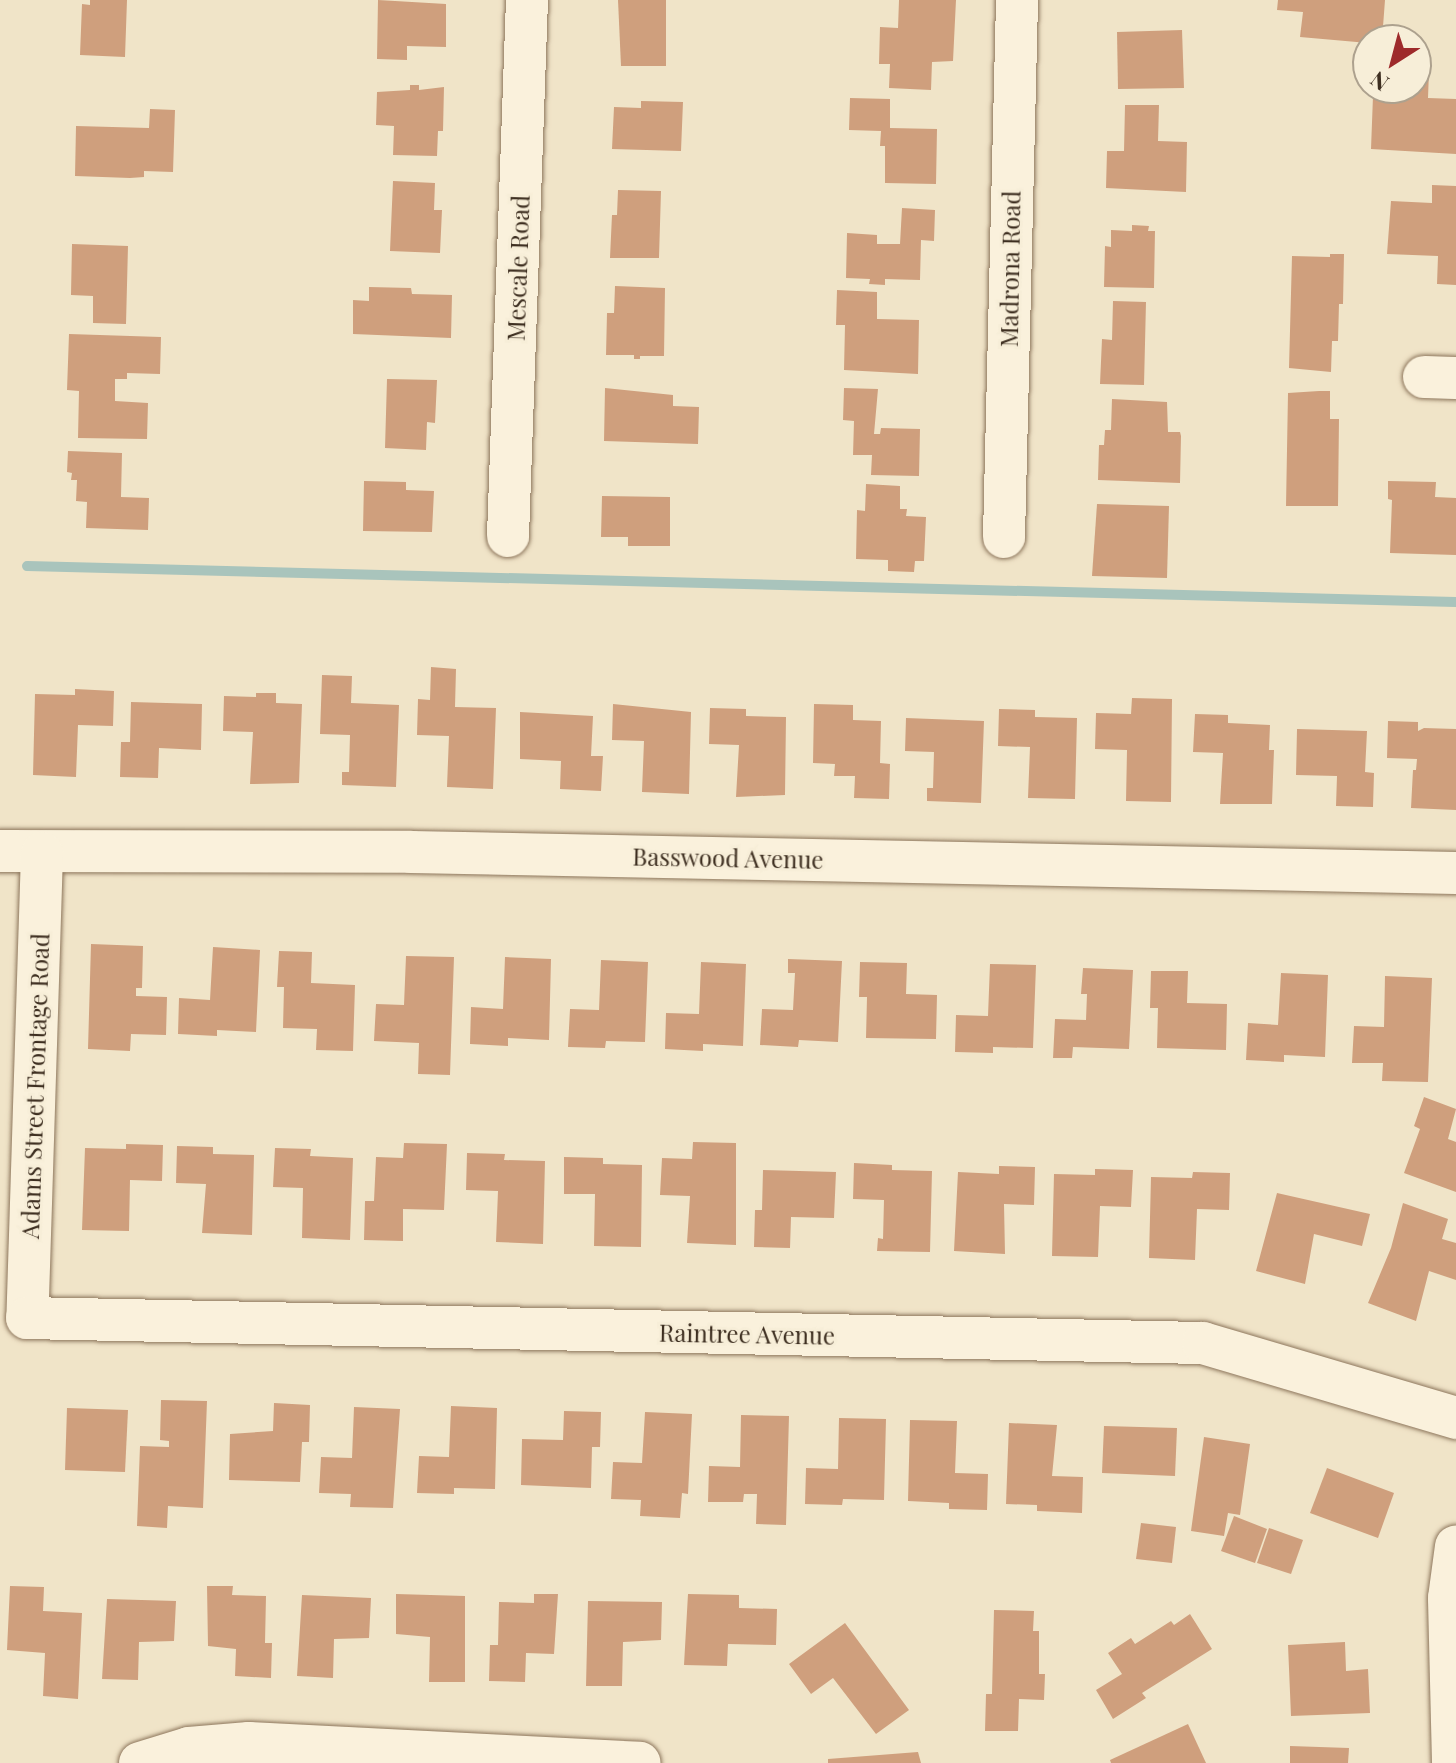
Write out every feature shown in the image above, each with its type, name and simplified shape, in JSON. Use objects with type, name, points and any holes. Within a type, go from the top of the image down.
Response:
[{"type":"street","name":"Mescale Road","points":[[508,536],[527,0]]},
{"type":"street","name":"Madrona Road","points":[[1004,537],[1017,0]]},
{"type":"street","name":"Basswood Avenue","points":[[0,851],[411,852],[1456,873]]},
{"type":"street","name":"Adams Street Frontage Road","points":[[27,1318],[42,853]]},
{"type":"street","name":"Raintree Avenue","points":[[27,1318],[1203,1343],[1456,1418]]},
{"type":"street","points":[[1453,1763],[1449,1598],[1456,1546]]},
{"type":"street","points":[[140,1763],[189,1748],[249,1743],[639,1763]]},
{"type":"building","points":[[90,0],[127,0],[125,57],[80,55],[82,4],[90,5]]},
{"type":"building","points":[[378,0],[446,4],[446,47],[407,46],[407,60],[377,59]]},
{"type":"building","points":[[618,0],[666,0],[666,66],[621,66]]},
{"type":"building","points":[[899,0],[956,0],[953,61],[932,62],[931,90],[889,88],[890,64],[879,64],[880,27],[898,28]]},
{"type":"building","points":[[1278,0],[1385,0],[1383,24],[1352,24],[1352,42],[1300,37],[1303,12],[1277,10]]},
{"type":"building","points":[[1182,30],[1184,88],[1118,89],[1117,32]]},
{"type":"building","points":[[410,85],[419,85],[419,90],[444,87],[443,131],[438,131],[437,156],[393,155],[394,126],[376,125],[377,92],[410,90]]},
{"type":"building","points":[[850,98],[890,99],[890,128],[937,129],[936,184],[885,183],[885,146],[880,146],[881,131],[849,130]]},
{"type":"building","points":[[1432,98],[1456,99],[1456,154],[1371,149],[1373,104],[1432,104]]},
{"type":"building","points":[[641,101],[683,102],[681,151],[612,149],[614,107],[641,108]]},
{"type":"building","points":[[1125,105],[1159,105],[1158,141],[1187,142],[1186,192],[1106,188],[1107,151],[1124,151]]},
{"type":"building","points":[[150,109],[175,110],[173,172],[144,171],[144,177],[130,178],[75,176],[76,126],[149,128]]},
{"type":"building","points":[[393,181],[435,183],[434,210],[442,210],[440,253],[390,251]]},
{"type":"building","points":[[1432,185],[1456,186],[1456,285],[1437,284],[1438,256],[1387,254],[1391,201],[1432,203]]},
{"type":"building","points":[[618,190],[661,191],[659,258],[610,258],[612,215],[617,215]]},
{"type":"building","points":[[902,208],[935,210],[934,241],[921,240],[920,280],[885,279],[885,285],[869,284],[870,279],[846,278],[847,233],[877,235],[877,244],[900,244]]},
{"type":"building","points":[[1132,225],[1149,226],[1148,231],[1155,231],[1154,288],[1104,287],[1105,246],[1111,247],[1111,230],[1132,231]]},
{"type":"building","points":[[72,244],[128,246],[126,324],[93,323],[93,296],[71,295]]},
{"type":"building","points":[[1330,254],[1344,254],[1343,304],[1339,304],[1338,341],[1332,341],[1331,372],[1289,368],[1292,256],[1330,257]]},
{"type":"building","points":[[615,286],[665,288],[664,356],[634,359],[634,355],[606,355],[607,313],[614,313]]},
{"type":"building","points":[[369,287],[411,288],[412,294],[452,295],[451,338],[353,334],[353,300],[369,301]]},
{"type":"building","points":[[837,290],[877,292],[877,319],[919,320],[918,374],[844,370],[845,325],[836,325]]},
{"type":"building","points":[[1113,301],[1146,302],[1144,385],[1100,384],[1102,339],[1112,340]]},
{"type":"building","points":[[69,334],[161,337],[160,374],[127,373],[127,379],[115,379],[115,401],[148,403],[147,439],[78,438],[79,391],[67,390]]},
{"type":"building","points":[[387,379],[437,380],[435,423],[427,422],[426,450],[385,448]]},
{"type":"building","points":[[605,388],[673,395],[673,406],[699,407],[698,444],[604,441]]},
{"type":"building","points":[[844,388],[878,389],[874,434],[880,434],[881,428],[920,429],[919,476],[871,475],[872,455],[853,455],[854,421],[843,420]]},
{"type":"building","points":[[1330,391],[1330,419],[1339,419],[1338,506],[1286,506],[1288,393]]},
{"type":"building","points":[[1112,399],[1167,402],[1168,432],[1180,432],[1181,436],[1180,483],[1098,480],[1099,445],[1104,445],[1105,430],[1111,430]]},
{"type":"building","points":[[68,451],[122,453],[121,497],[149,498],[148,530],[86,528],[87,502],[76,501],[77,480],[71,480],[72,473],[67,472]]},
{"type":"building","points":[[364,481],[406,482],[406,490],[434,491],[432,532],[363,531]]},
{"type":"building","points":[[1388,481],[1436,482],[1435,497],[1456,498],[1456,555],[1390,553],[1392,500],[1388,499]]},
{"type":"building","points":[[866,484],[900,486],[900,509],[907,509],[906,516],[926,517],[924,561],[915,561],[914,572],[888,571],[888,560],[856,559],[857,510],[865,511]]},
{"type":"building","points":[[602,496],[670,497],[670,546],[628,546],[628,537],[601,537]]},
{"type":"building","points":[[1097,504],[1169,506],[1167,578],[1092,576]]},
{"type":"building","points":[[431,667],[456,669],[455,707],[496,708],[493,789],[447,787],[449,736],[417,735],[418,699],[430,700]]},
{"type":"building","points":[[322,675],[352,676],[351,703],[399,705],[396,787],[342,785],[342,772],[349,772],[350,735],[320,734]]},
{"type":"building","points":[[75,689],[114,691],[113,726],[78,725],[76,777],[33,775],[35,694],[75,695]]},
{"type":"building","points":[[256,693],[276,693],[276,703],[302,704],[299,783],[250,784],[253,732],[223,731],[224,696],[256,697]]},
{"type":"building","points":[[1132,698],[1172,699],[1171,802],[1126,801],[1127,750],[1095,749],[1096,713],[1131,714]]},
{"type":"building","points":[[131,702],[202,704],[201,750],[159,748],[158,778],[120,777],[121,742],[130,742]]},
{"type":"building","points":[[613,704],[691,712],[689,794],[642,792],[644,741],[612,740]]},
{"type":"building","points":[[814,704],[853,705],[853,720],[881,721],[880,763],[890,764],[889,799],[854,798],[855,776],[834,776],[835,764],[813,763]]},
{"type":"building","points":[[710,708],[746,709],[746,716],[786,717],[785,795],[736,797],[739,745],[709,744]]},
{"type":"building","points":[[999,709],[1035,710],[1035,717],[1077,718],[1075,799],[1028,798],[1030,747],[998,746]]},
{"type":"building","points":[[520,712],[593,716],[591,756],[603,756],[601,791],[560,789],[561,761],[520,759]]},
{"type":"building","points":[[1195,714],[1228,715],[1228,723],[1270,725],[1269,750],[1274,750],[1272,804],[1220,804],[1223,753],[1193,752]]},
{"type":"building","points":[[906,718],[984,721],[981,803],[927,801],[927,788],[933,788],[934,752],[905,751]]},
{"type":"building","points":[[1388,721],[1418,722],[1418,731],[1424,728],[1456,729],[1456,810],[1411,808],[1413,770],[1416,770],[1417,759],[1387,758]]},
{"type":"building","points":[[1297,729],[1367,731],[1365,772],[1374,773],[1373,807],[1336,806],[1337,776],[1296,775]]},
{"type":"building","points":[[91,944],[143,946],[142,988],[136,988],[136,996],[167,997],[166,1035],[131,1034],[130,1051],[88,1049]]},
{"type":"building","points":[[213,947],[260,950],[256,1032],[217,1030],[217,1036],[178,1034],[179,998],[210,1000]]},
{"type":"building","points":[[279,951],[312,952],[311,983],[355,985],[353,1051],[316,1050],[317,1029],[283,1028],[284,987],[277,987]]},
{"type":"building","points":[[406,956],[454,957],[450,1075],[418,1074],[419,1043],[374,1041],[376,1004],[404,1005]]},
{"type":"building","points":[[505,957],[551,959],[549,1040],[508,1038],[508,1046],[470,1044],[471,1007],[503,1009]]},
{"type":"building","points":[[788,959],[842,961],[838,1042],[799,1040],[798,1047],[760,1045],[762,1009],[793,1010],[795,973],[788,973]]},
{"type":"building","points":[[601,960],[648,962],[645,1042],[606,1041],[605,1048],[568,1047],[570,1009],[599,1010]]},
{"type":"building","points":[[701,962],[746,964],[743,1046],[703,1044],[703,1051],[665,1049],[666,1013],[699,1014]]},
{"type":"building","points":[[860,962],[907,963],[906,994],[937,995],[936,1039],[866,1038],[867,997],[859,997]]},
{"type":"building","points":[[990,964],[1036,965],[1033,1048],[993,1047],[993,1053],[955,1052],[956,1015],[988,1016]]},
{"type":"building","points":[[1083,968],[1133,970],[1129,1049],[1073,1047],[1072,1058],[1053,1058],[1055,1019],[1086,1020],[1087,994],[1081,994]]},
{"type":"building","points":[[1151,971],[1188,971],[1187,1003],[1227,1004],[1226,1050],[1157,1048],[1158,1008],[1150,1008]]},
{"type":"building","points":[[1281,973],[1328,975],[1325,1057],[1284,1055],[1284,1062],[1246,1060],[1248,1023],[1278,1025]]},
{"type":"building","points":[[1385,976],[1432,978],[1428,1082],[1382,1081],[1383,1063],[1352,1063],[1354,1026],[1384,1027]]},
{"type":"building","points":[[1424,1097],[1456,1109],[1448,1139],[1456,1142],[1456,1192],[1404,1173],[1420,1129],[1414,1126]]},
{"type":"building","points":[[693,1142],[736,1143],[736,1245],[687,1243],[690,1196],[660,1195],[662,1158],[692,1159]]},
{"type":"building","points":[[404,1143],[447,1144],[444,1210],[403,1209],[403,1241],[364,1240],[365,1201],[374,1201],[376,1157],[403,1158]]},
{"type":"building","points":[[126,1144],[163,1145],[162,1181],[130,1180],[129,1231],[82,1230],[85,1148],[126,1149]]},
{"type":"building","points":[[177,1146],[213,1147],[213,1154],[254,1155],[252,1235],[202,1233],[206,1184],[176,1183]]},
{"type":"building","points":[[275,1148],[311,1149],[310,1156],[353,1158],[350,1240],[302,1238],[303,1188],[273,1187]]},
{"type":"building","points":[[467,1153],[505,1154],[504,1160],[545,1161],[543,1244],[496,1242],[498,1191],[466,1190]]},
{"type":"building","points":[[564,1157],[603,1158],[603,1164],[642,1165],[641,1247],[594,1246],[595,1194],[564,1194]]},
{"type":"building","points":[[854,1163],[892,1165],[892,1170],[932,1171],[930,1252],[877,1251],[878,1238],[883,1239],[884,1200],[853,1199]]},
{"type":"building","points":[[999,1166],[1035,1167],[1034,1205],[1004,1204],[1005,1254],[954,1251],[958,1172],[999,1174]]},
{"type":"building","points":[[1095,1169],[1133,1170],[1131,1207],[1100,1206],[1098,1257],[1052,1256],[1054,1174],[1095,1175]]},
{"type":"building","points":[[763,1170],[836,1172],[834,1218],[791,1217],[790,1248],[754,1247],[755,1210],[762,1210]]},
{"type":"building","points":[[1193,1172],[1230,1173],[1229,1210],[1197,1209],[1195,1260],[1149,1258],[1151,1177],[1192,1178]]},
{"type":"building","points":[[1277,1193],[1370,1214],[1362,1246],[1314,1234],[1305,1284],[1256,1271]]},
{"type":"building","points":[[1403,1203],[1448,1219],[1442,1239],[1456,1243],[1456,1280],[1429,1271],[1416,1321],[1368,1303],[1391,1248]]},
{"type":"building","points":[[161,1400],[207,1401],[203,1508],[168,1506],[167,1528],[137,1526],[140,1446],[169,1447],[169,1441],[160,1440]]},
{"type":"building","points":[[274,1403],[310,1405],[309,1442],[302,1442],[300,1482],[229,1480],[230,1434],[273,1431]]},
{"type":"building","points":[[451,1406],[497,1408],[495,1489],[454,1488],[454,1494],[417,1493],[419,1456],[449,1457]]},
{"type":"building","points":[[354,1407],[400,1409],[393,1508],[350,1507],[351,1494],[319,1493],[321,1457],[352,1458]]},
{"type":"building","points":[[67,1408],[128,1410],[125,1472],[65,1470]]},
{"type":"building","points":[[564,1411],[601,1412],[600,1447],[592,1447],[591,1488],[521,1485],[522,1439],[563,1440]]},
{"type":"building","points":[[645,1412],[692,1414],[688,1494],[682,1493],[680,1518],[640,1516],[641,1500],[611,1499],[613,1462],[642,1463]]},
{"type":"building","points":[[741,1415],[789,1416],[786,1525],[756,1524],[757,1494],[744,1494],[743,1502],[708,1502],[709,1466],[740,1467]]},
{"type":"building","points":[[839,1418],[886,1419],[884,1500],[843,1499],[842,1505],[805,1504],[806,1468],[838,1469]]},
{"type":"building","points":[[910,1420],[957,1421],[955,1473],[988,1474],[987,1510],[949,1509],[949,1503],[908,1501]]},
{"type":"building","points":[[1009,1423],[1057,1425],[1052,1476],[1083,1477],[1082,1513],[1037,1511],[1037,1505],[1006,1504]]},
{"type":"building","points":[[1104,1426],[1177,1428],[1175,1476],[1102,1473]]},
{"type":"building","points":[[1204,1437],[1250,1444],[1240,1515],[1228,1513],[1224,1536],[1191,1531]]},
{"type":"building","points":[[1327,1468],[1394,1493],[1378,1538],[1310,1513]]},
{"type":"building","points":[[1234,1516],[1267,1529],[1255,1563],[1221,1551]]},
{"type":"building","points":[[1141,1523],[1176,1527],[1172,1563],[1136,1559]]},
{"type":"building","points":[[1269,1528],[1303,1540],[1291,1574],[1257,1563]]},
{"type":"building","points":[[10,1586],[44,1587],[43,1611],[82,1613],[78,1699],[43,1696],[45,1653],[7,1650]]},
{"type":"building","points":[[207,1586],[233,1586],[232,1595],[266,1596],[265,1643],[272,1643],[271,1678],[235,1676],[236,1649],[208,1646]]},
{"type":"building","points":[[396,1594],[465,1596],[465,1682],[429,1682],[430,1637],[396,1634]]},
{"type":"building","points":[[534,1594],[558,1594],[554,1654],[526,1653],[525,1682],[489,1681],[490,1645],[498,1645],[499,1602],[534,1603]]},
{"type":"building","points":[[688,1594],[739,1595],[739,1608],[777,1609],[776,1645],[728,1644],[727,1666],[684,1665]]},
{"type":"building","points":[[302,1595],[371,1598],[369,1638],[334,1639],[333,1678],[297,1676]]},
{"type":"building","points":[[107,1599],[176,1601],[174,1641],[139,1642],[138,1680],[102,1679]]},
{"type":"building","points":[[588,1601],[662,1602],[661,1640],[623,1642],[622,1686],[586,1686]]},
{"type":"building","points":[[994,1610],[1034,1611],[1033,1631],[1039,1631],[1039,1674],[1045,1674],[1044,1700],[1019,1699],[1018,1731],[985,1731],[986,1694],[992,1694]]},
{"type":"building","points":[[1190,1614],[1212,1649],[1142,1693],[1146,1698],[1113,1719],[1096,1690],[1122,1674],[1108,1653],[1131,1638],[1135,1644],[1171,1621],[1174,1625]]},
{"type":"building","points":[[845,1623],[909,1710],[876,1734],[833,1678],[811,1694],[789,1664]]},
{"type":"building","points":[[1345,1642],[1346,1671],[1368,1669],[1370,1713],[1291,1716],[1288,1645]]},
{"type":"building","points":[[1188,1724],[1206,1763],[1111,1763],[1110,1760]]},
{"type":"building","points":[[1290,1746],[1349,1748],[1348,1763],[1290,1763]]},
{"type":"building","points":[[918,1752],[921,1763],[828,1763],[828,1759]]},
{"type":"waterway","points":[[27,566],[1456,602]]}]
